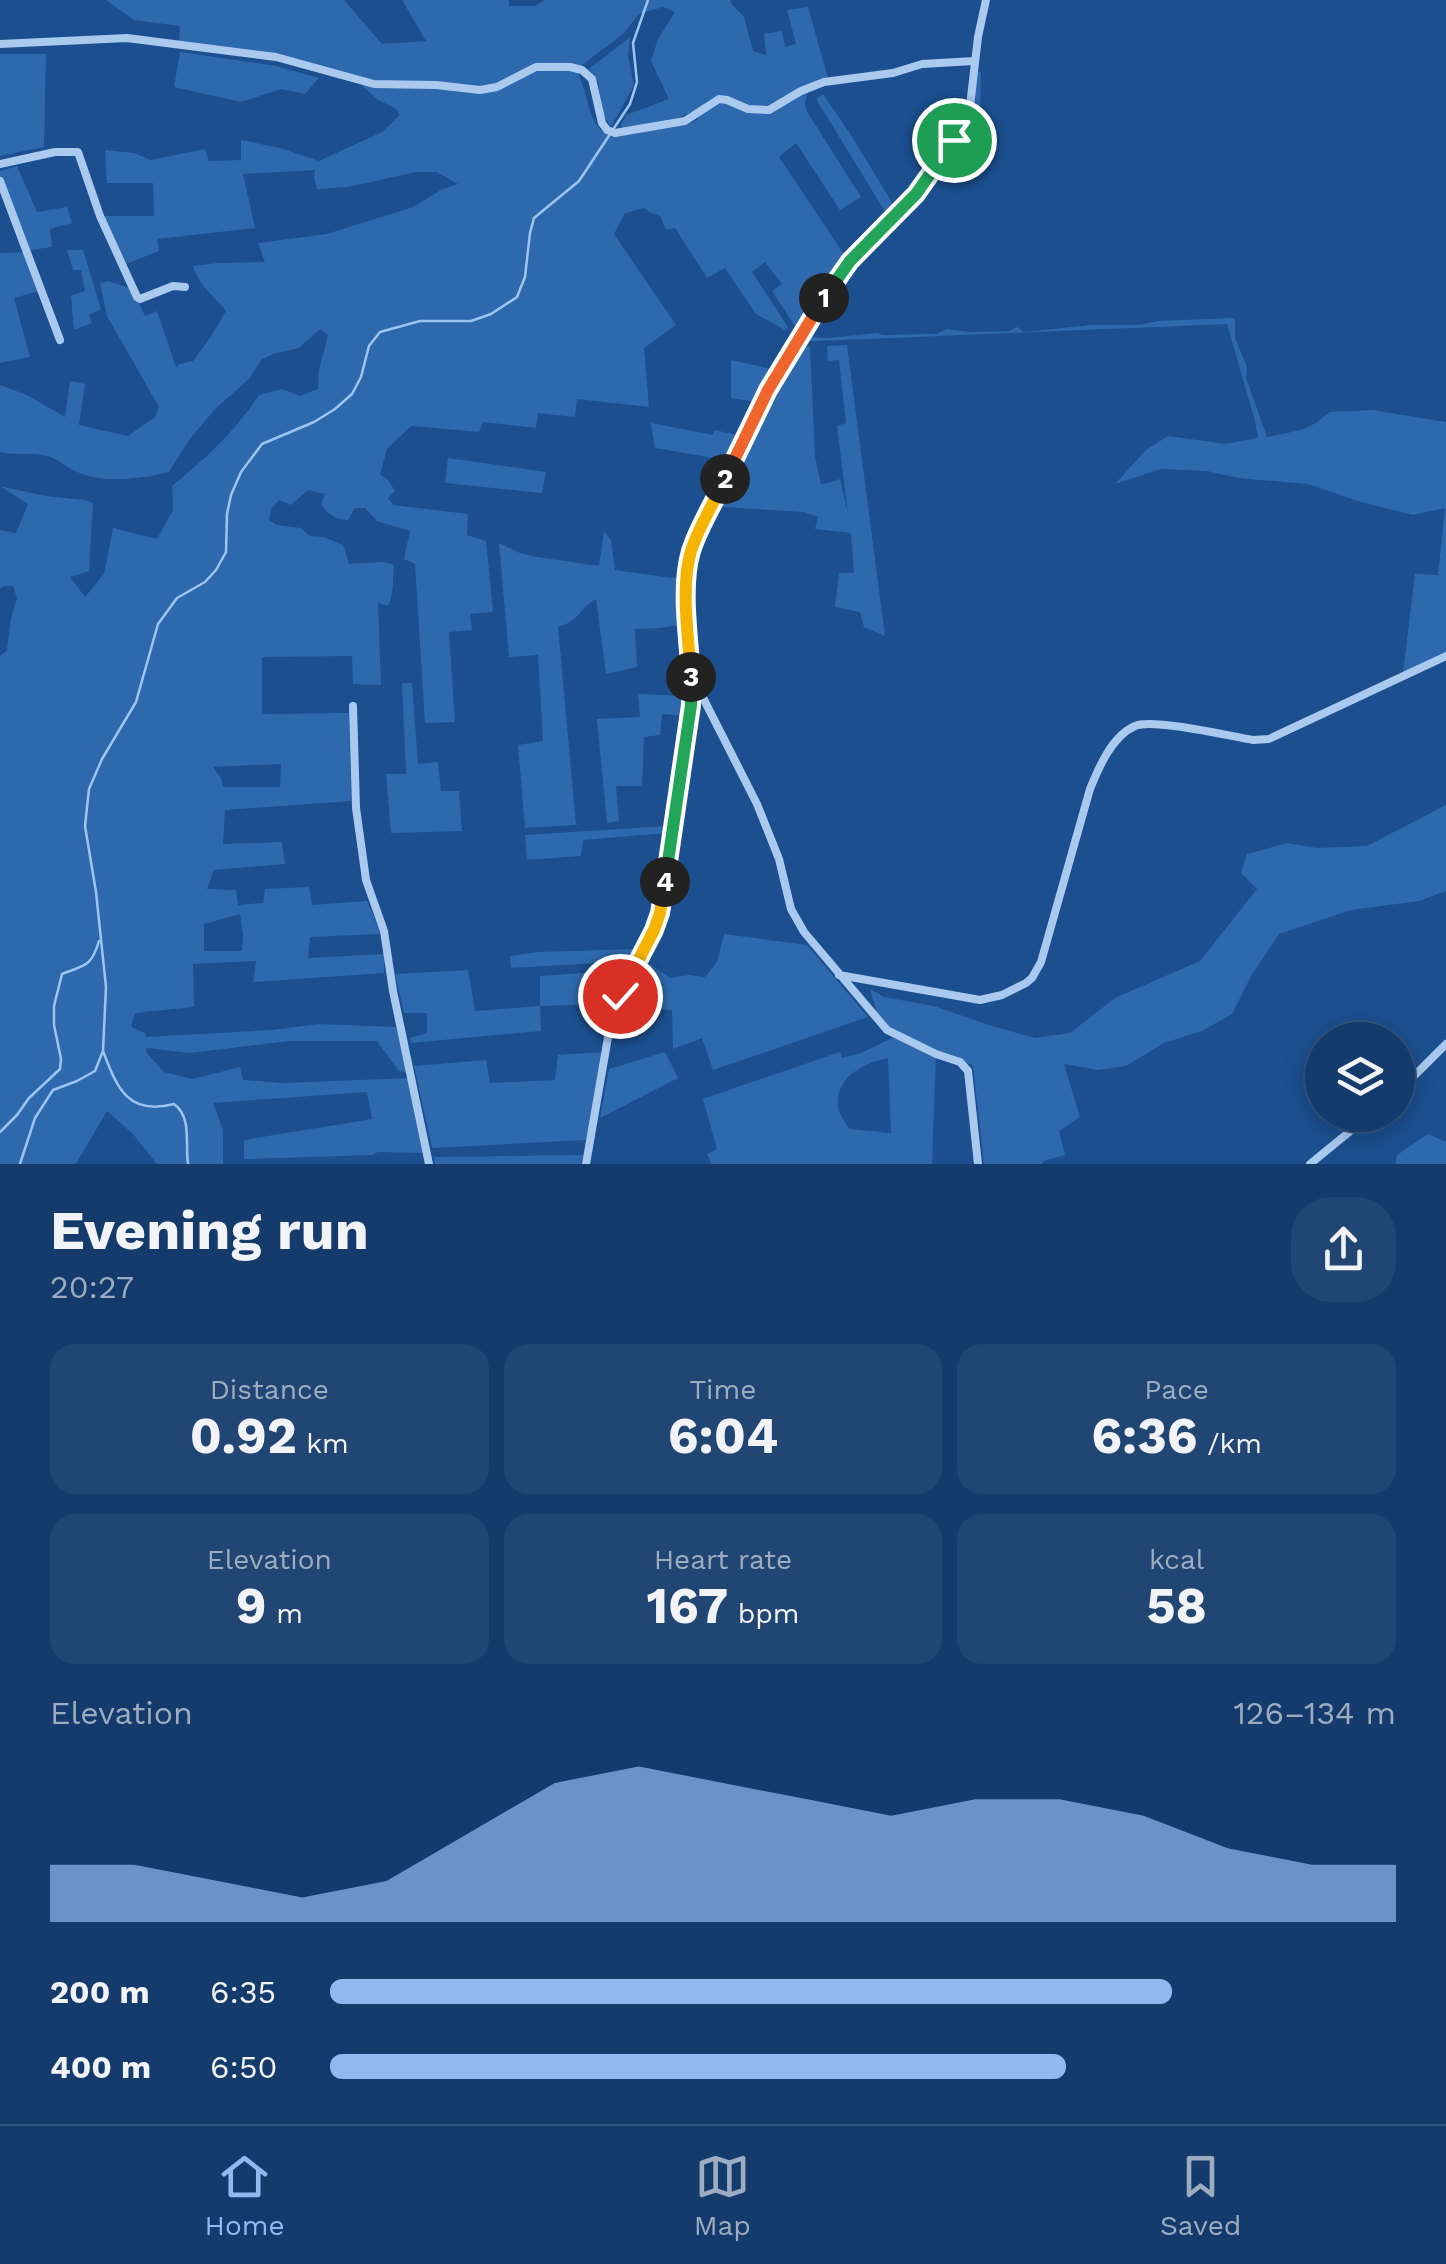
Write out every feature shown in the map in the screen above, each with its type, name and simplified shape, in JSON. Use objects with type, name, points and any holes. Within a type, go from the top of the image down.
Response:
[{"type":"street","points":[[586,1164],[611,1020],[660,913],[691,705],[687,582],[696,541],[768,390],[828,291],[850,261],[916,194],[962,126],[970,106],[986,0]]},
{"type":"street","points":[[0,44],[127,38],[276,57],[374,84],[436,84],[480,90],[497,87],[536,67],[570,67],[592,78],[601,118],[610,132],[684,121],[718,100],[748,109],[769,110],[801,90],[824,82],[893,73],[922,64],[974,61]]},
{"type":"street","points":[[0,164],[55,152],[78,152],[100,216],[137,297],[173,286],[186,287]]},
{"type":"street","points":[[0,180],[60,340]]},
{"type":"street","points":[[839,975],[980,1000],[1016,989],[1032,978],[1041,962],[1097,772],[1131,728],[1152,724],[1253,740],[1269,739],[1446,656]]},
{"type":"street","points":[[691,675],[757,804],[779,859],[791,909],[804,932],[887,1030],[966,1068],[978,1164]]},
{"type":"street","points":[[353,706],[356,808],[362,858],[384,930],[430,1164]]},
{"type":"street","points":[[1415,1075],[1446,1044]]},
{"type":"street","points":[[1310,1164],[1349,1132]]},
{"type":"shaded area","points":[[106,0],[344,0],[382,44],[426,41],[402,0],[509,0],[509,6],[535,6],[545,0],[731,0],[744,17],[753,51],[766,55],[764,34],[782,31],[785,47],[796,44],[787,10],[808,7],[828,78],[810,84],[806,110],[861,197],[840,210],[796,143],[779,157],[848,260],[798,331],[772,291],[782,284],[765,262],[752,272],[788,327],[785,330],[756,314],[725,268],[707,278],[675,228],[666,230],[660,216],[645,208],[625,213],[614,234],[676,325],[644,348],[649,407],[577,399],[575,417],[538,413],[536,428],[483,422],[479,432],[411,426],[387,449],[380,474],[395,491],[388,498],[393,505],[468,514],[467,535],[486,541],[493,612],[470,614],[472,630],[449,632],[455,722],[425,723],[415,564],[404,559],[410,531],[377,521],[365,508],[355,508],[348,520],[336,517],[321,504],[325,494],[308,490],[291,505],[279,500],[271,509],[269,520],[277,525],[301,528],[310,536],[343,545],[349,564],[394,565],[388,606],[378,603],[381,685],[353,684],[352,656],[262,657],[262,714],[349,713],[351,801],[225,810],[223,844],[282,842],[285,864],[214,870],[207,889],[236,890],[238,905],[263,903],[265,889],[309,887],[312,905],[367,901],[381,934],[310,937],[308,958],[384,954],[384,973],[253,982],[256,961],[193,964],[194,1007],[135,1013],[131,1027],[146,1037],[318,1024],[396,1027],[407,1073],[398,1070],[377,1041],[289,1041],[190,1053],[147,1048],[146,1052],[164,1072],[193,1079],[240,1067],[243,1080],[283,1083],[409,1078],[423,1153],[244,1159],[244,1140],[372,1119],[367,1092],[213,1103],[223,1130],[223,1164],[157,1164],[133,1134],[107,1111],[76,1164],[0,1164],[0,656],[7,650],[17,598],[13,586],[0,589],[0,530],[16,533],[28,504],[0,486],[93,503],[89,571],[70,577],[85,597],[104,574],[113,528],[157,539],[173,510],[172,486],[219,444],[259,395],[282,389],[300,396],[318,389],[328,335],[320,329],[299,348],[261,360],[249,379],[217,407],[189,440],[169,472],[146,477],[97,478],[47,456],[0,452],[0,385],[65,417],[70,381],[85,384],[79,425],[128,436],[155,417],[159,407],[107,316],[100,283],[108,281],[132,289],[145,316],[157,311],[176,367],[193,361],[226,311],[203,285],[193,266],[265,262],[258,243],[327,234],[413,207],[458,184],[437,172],[416,172],[348,187],[317,189],[315,170],[243,174],[255,228],[157,239],[159,251],[126,264],[103,216],[154,216],[153,183],[107,183],[105,150],[134,153],[151,160],[205,149],[209,161],[241,160],[241,140],[319,161],[382,132],[400,115],[356,80],[276,57],[179,45],[180,26],[134,20]],"holes":[[[663,7],[675,12],[658,39],[651,61],[669,99],[626,115],[622,129],[677,118],[700,109],[697,120],[613,137],[592,118],[579,65],[623,34],[639,14]],[[281,764],[280,787],[223,787],[213,767]],[[240,914],[242,951],[204,951],[204,924]]]},
{"type":"shaded area","points":[[630,37],[628,56],[634,85],[611,127],[601,111],[598,82],[589,69]]},
{"type":"shaded area","points":[[180,52],[276,66],[319,78],[305,94],[281,89],[241,102],[174,87]]},
{"type":"shaded area","points":[[0,54],[46,54],[44,147],[0,156]]},
{"type":"shaded area","points":[[977,71],[981,73],[980,107],[974,128],[917,208],[884,236],[838,291],[813,337],[937,334],[946,329],[1009,331],[1017,327],[1024,332],[1232,318],[1247,367],[1246,378],[1267,437],[1301,430],[1330,412],[1373,410],[1446,422],[1446,652],[1403,673],[1415,574],[1438,575],[1445,508],[1413,515],[1308,484],[1207,471],[1161,469],[1115,484],[1146,450],[1168,436],[1226,444],[1258,438],[1227,324],[819,341],[805,337],[834,289],[868,246],[913,201],[965,128],[972,114]]},
{"type":"shaded area","points":[[823,94],[896,209],[889,218],[816,99]]},
{"type":"shaded area","points":[[17,166],[37,212],[67,207],[72,223],[50,229],[52,247],[30,250],[0,177],[0,171]]},
{"type":"shaded area","points":[[67,250],[83,250],[101,309],[89,315],[92,323],[74,330],[71,296],[85,291],[81,270],[73,270]]},
{"type":"shaded area","points":[[23,252],[39,291],[14,298],[30,357],[0,363],[0,253]]},
{"type":"shaded area","points":[[847,345],[885,636],[864,627],[860,612],[835,607],[839,573],[854,573],[851,533],[815,529],[818,517],[804,512],[722,507],[778,384],[801,346],[810,347],[815,456],[821,485],[840,479],[848,514],[837,426],[846,423],[839,360],[828,361],[827,346]]},
{"type":"shaded area","points":[[731,360],[776,370],[757,402],[731,398]]},
{"type":"shaded area","points":[[651,423],[713,435],[714,430],[742,436],[730,461],[655,448]]},
{"type":"shaded area","points":[[448,458],[546,472],[542,493],[445,483]]},
{"type":"shaded area","points":[[604,531],[611,540],[615,570],[683,577],[688,624],[635,629],[637,667],[606,674],[596,599],[558,627],[576,825],[525,828],[518,745],[543,741],[538,655],[509,657],[499,543],[537,557],[599,566]]},
{"type":"shaded area","points":[[402,683],[412,683],[418,764],[438,762],[441,791],[459,791],[462,831],[391,833],[386,774],[406,774]]},
{"type":"shaded area","points":[[638,694],[687,696],[686,716],[662,714],[660,735],[644,737],[642,786],[616,786],[619,821],[607,823],[597,719],[640,717]]},
{"type":"shaded area","points":[[1446,805],[1446,891],[1419,901],[1351,910],[1279,934],[1232,1014],[1202,1031],[1164,1043],[1126,1066],[1098,1070],[1064,1064],[1080,1117],[1059,1131],[1065,1155],[1043,1164],[984,1164],[973,1065],[936,1055],[932,1164],[711,1164],[707,1154],[717,1149],[703,1099],[840,1052],[842,1058],[861,1053],[896,1036],[879,1019],[870,989],[884,997],[934,1006],[1035,1038],[1070,1033],[1115,998],[1200,961],[1257,889],[1241,873],[1247,854],[1287,843],[1317,848],[1367,846]],"holes":[[[888,1058],[891,1133],[849,1129],[838,1107],[841,1087],[853,1073]]]},
{"type":"shaded area","points":[[669,826],[668,833],[583,840],[581,856],[527,860],[525,835]]},
{"type":"shaded area","points":[[724,934],[807,945],[868,1017],[713,1070],[702,1038],[673,1049],[672,1010],[620,1003],[642,964],[647,962],[670,978],[705,977],[717,962]]},
{"type":"shaded area","points":[[637,949],[632,961],[511,968],[510,956]]},
{"type":"shaded area","points":[[468,970],[475,1011],[540,1006],[541,1031],[411,1043],[410,1038],[427,1033],[427,1013],[404,1013],[395,974]]},
{"type":"shaded area","points":[[627,970],[608,1004],[540,1006],[540,976]]},
{"type":"shaded area","points":[[602,1052],[586,1140],[432,1148],[414,1066],[486,1060],[490,1083],[555,1080],[558,1055]]},
{"type":"shaded area","points":[[665,1052],[678,1078],[600,1118],[609,1069]]},
{"type":"shaded area","points":[[1428,1134],[1446,1142],[1446,1164],[1396,1164],[1397,1155]]},
{"type":"shaded area","points":[[583,1155],[581,1164],[435,1164],[434,1157]]},
{"type":"waterway","points":[[20,1164],[35,1118],[53,1090],[95,1071],[103,1051],[106,987],[85,826],[89,789],[136,702],[158,624],[177,598],[205,582],[216,570],[226,552],[231,495],[241,472],[262,444],[314,422],[352,394],[369,346],[380,332],[420,321],[471,321],[491,314],[517,297],[525,277],[534,218],[579,181],[630,104],[637,82],[633,43],[648,0]]},
{"type":"waterway","points":[[0,1132],[60,1069],[54,1006],[62,974],[90,961],[99,941]]},
{"type":"waterway","points":[[103,1051],[126,1096],[145,1106],[174,1104],[180,1109],[186,1123],[188,1164]]},
{"type":"route","points":[[620,996],[660,913],[675,823],[691,698],[687,572],[691,552],[768,390],[828,291],[850,261],[916,194],[954,140]]}]
